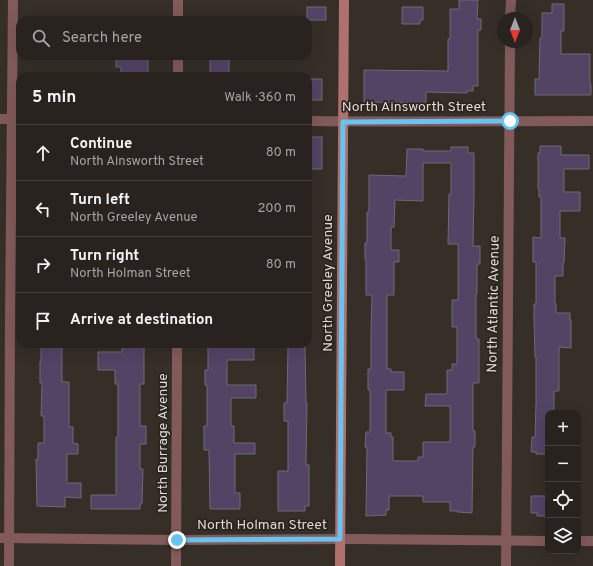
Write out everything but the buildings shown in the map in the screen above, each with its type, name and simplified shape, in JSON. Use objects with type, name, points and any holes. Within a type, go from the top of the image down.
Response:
[{"type":"main road","name":"North Greeley Avenue","points":[[340,566],[344,0]]},
{"type":"street","points":[[9,566],[5,538],[16,119],[13,0]]},
{"type":"street","points":[[178,0],[178,16]]},
{"type":"street","points":[[510,0],[510,12]]},
{"type":"street","name":"North Atlantic Avenue","points":[[506,566],[510,48]]},
{"type":"street","points":[[178,60],[178,72]]},
{"type":"street","points":[[0,119],[16,119]]},
{"type":"street","name":"North Ainsworth Street","points":[[312,121],[593,121]]},
{"type":"street","name":"North Burrage Avenue","points":[[176,566],[177,348]]},
{"type":"street","name":"North Holman Street","points":[[5,538],[545,541]]},
{"type":"street","points":[[581,541],[593,541]]},
{"type":"route","points":[[177,540],[340,539],[343,122],[510,121]]}]
